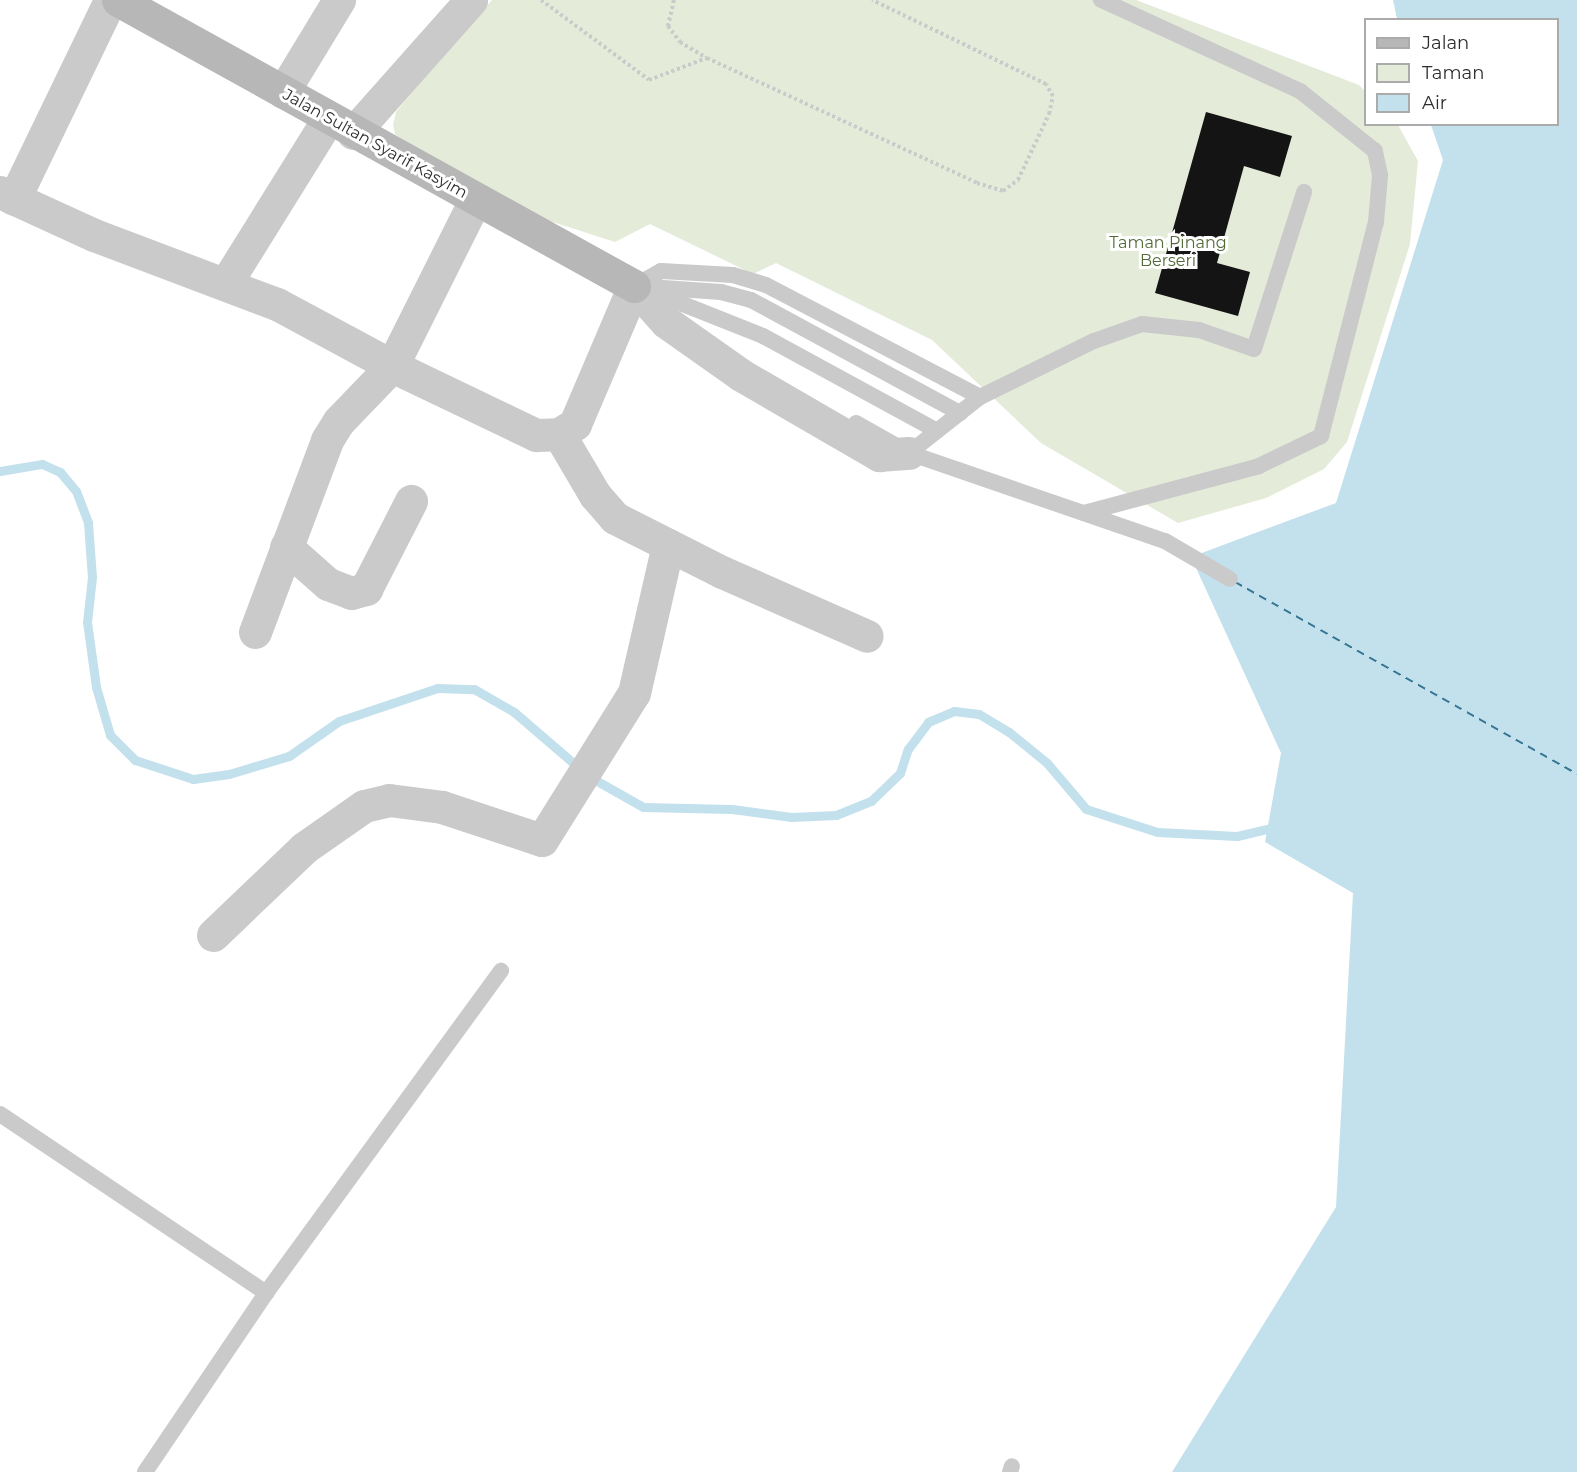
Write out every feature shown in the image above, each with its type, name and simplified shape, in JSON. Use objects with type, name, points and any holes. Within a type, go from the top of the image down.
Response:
[{"type":"main road","name":"Jalan Sultan Syarif Kasyim","points":[[118,0],[341,126],[634,286]]},
{"type":"street","points":[[110,0],[7,195],[94,235],[277,304],[392,366],[536,435],[559,434],[575,424],[634,286],[666,322],[741,375],[879,455],[909,453]]},
{"type":"street","points":[[283,92],[339,0]]},
{"type":"street","points":[[226,283],[341,126],[471,0]]},
{"type":"street","points":[[255,632],[327,441],[339,421],[392,366],[475,200]]},
{"type":"street","points":[[559,434],[595,495],[615,518],[668,545],[867,636]]},
{"type":"street","points":[[286,547],[328,584],[351,593],[366,589],[411,501]]},
{"type":"street","points":[[213,935],[304,848],[364,806],[389,800],[442,807],[542,840],[615,726],[633,693],[668,545]]},
{"type":"lane","points":[[1084,513],[1259,466],[1321,436],[1376,222],[1380,175],[1375,151],[1300,91],[1101,0]]},
{"type":"lane","points":[[909,453],[980,397],[1094,341],[1142,324],[1199,330],[1254,349],[1304,192]]},
{"type":"lane","points":[[634,286],[661,271],[734,275],[766,285],[980,397]]},
{"type":"lane","points":[[634,286],[721,292],[751,300],[960,413]]},
{"type":"lane","points":[[634,286],[763,336],[937,431]]},
{"type":"lane","points":[[909,453],[1165,541],[1230,579]]},
{"type":"lane","points":[[145,1472],[266,1293],[501,971]]},
{"type":"lane","points":[[0,1114],[266,1293]]},
{"type":"path","points":[[541,0],[649,80],[707,58]]},
{"type":"path","points":[[674,0],[668,26],[680,42],[707,58],[977,183],[1004,191],[1018,180],[1049,114],[1053,96],[1046,84],[872,0]]},
{"type":"green space","name":"Taman Pinang Berseri","points":[[492,0],[1136,0],[1359,85],[1364,90],[1364,126],[1399,126],[1418,161],[1410,244],[1347,442],[1324,469],[1266,498],[1178,523],[1041,443],[932,340],[776,263],[753,274],[650,224],[615,242],[525,213],[419,153],[395,134],[393,125],[396,112],[427,73]]},
{"type":"water","points":[[1393,0],[1577,0],[1577,1472],[1172,1472],[1336,1207],[1353,893],[1265,842],[1281,753],[1191,557],[1336,503],[1443,160],[1431,126],[1559,126],[1559,18],[1397,18]]},
{"type":"building","points":[[1206,112],[1292,136],[1280,177],[1244,166],[1217,263],[1250,272],[1238,316],[1155,293]]},
{"type":"waterway","points":[[0,471],[42,464],[60,472],[76,491],[88,523],[92,577],[87,622],[96,687],[110,735],[135,760],[193,779],[229,774],[289,756],[339,721],[437,688],[474,689],[514,712],[579,768]]},
{"type":"waterway","points":[[590,777],[643,807],[732,809],[791,817],[836,815],[871,801],[900,773],[908,749],[928,722],[954,711],[979,714],[1009,732],[1047,763],[1086,809],[1157,832],[1237,836],[1279,826]]},
{"type":"ferry route","points":[[1235,582],[1577,774]]}]
